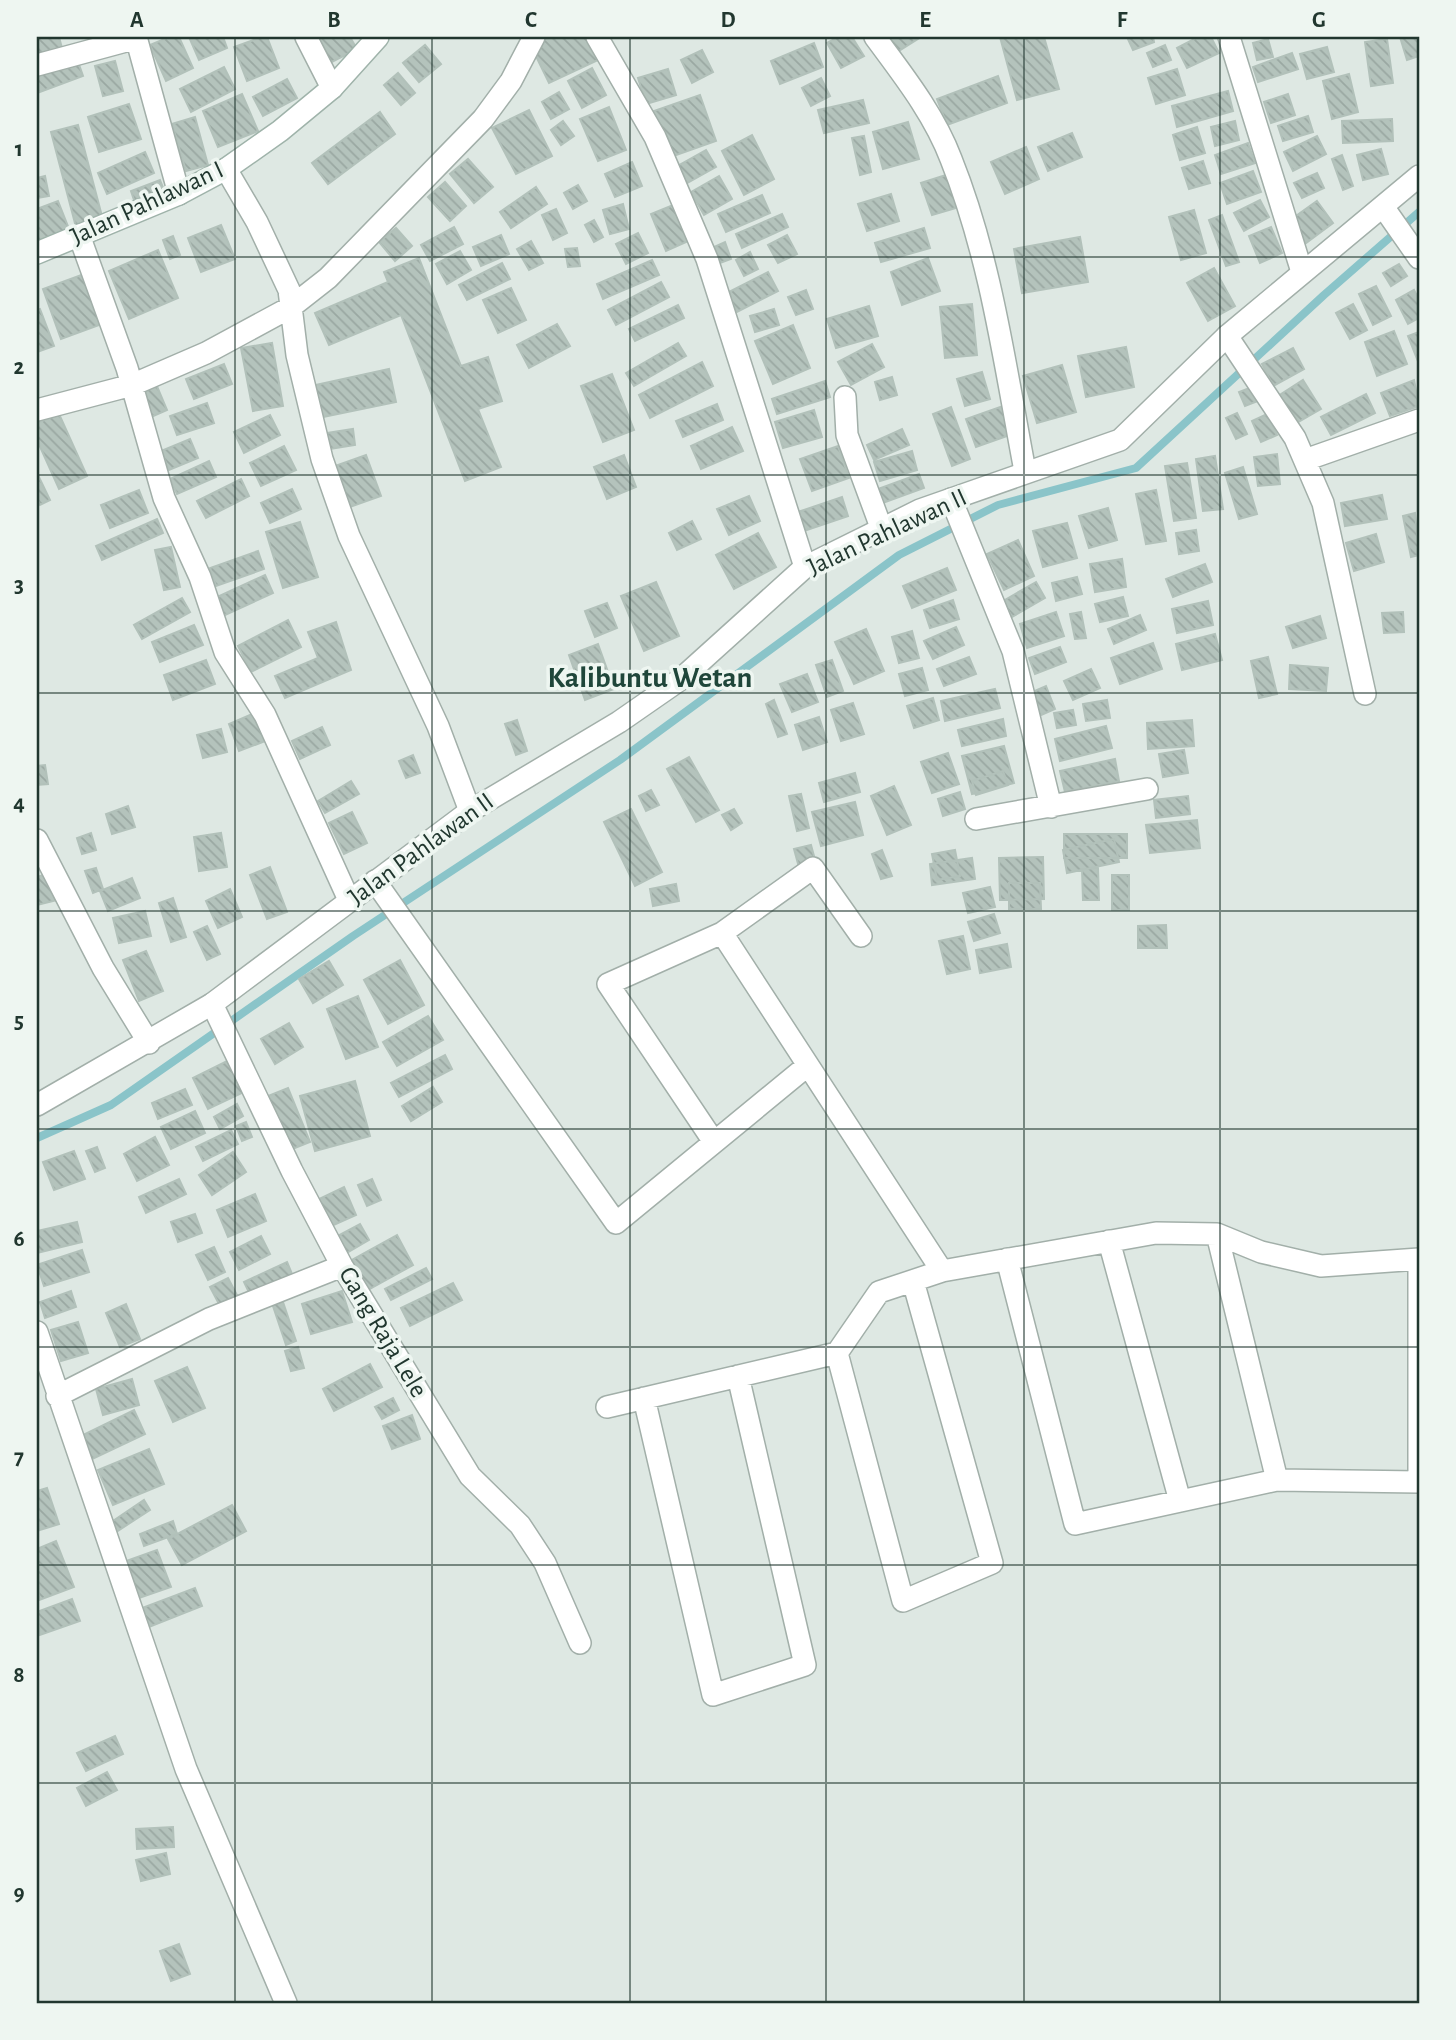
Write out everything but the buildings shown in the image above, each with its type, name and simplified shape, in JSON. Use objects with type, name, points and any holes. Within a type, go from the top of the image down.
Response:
[{"type":"street","points":[[306,37],[332,88]]},
{"type":"street","name":"Jalan Pahlawan I","points":[[37,253],[179,194],[226,169],[280,131],[332,88],[378,37]]},
{"type":"street","points":[[37,410],[206,353],[290,298],[328,278],[482,119],[511,80],[534,37]]},
{"type":"street","points":[[597,37],[655,137],[707,258],[805,567]]},
{"type":"street","points":[[875,37],[916,92],[951,157],[985,256],[1025,471]]},
{"type":"street","points":[[1229,37],[1301,272]]},
{"type":"street","points":[[37,65],[136,38],[179,194]]},
{"type":"street","points":[[226,169],[257,222],[290,298],[297,355],[322,459],[349,537],[438,726],[470,811]]},
{"type":"street","name":"Jalan Pahlawan II","points":[[37,1105],[213,1004],[470,811],[619,722],[681,679],[805,567],[882,530],[954,506],[1025,471],[1074,458],[1120,440],[1232,343],[1301,272],[1387,211],[1419,176]]},
{"type":"street","points":[[1387,211],[1419,258]]},
{"type":"street","points":[[79,235],[129,377],[164,498],[200,577],[225,652],[265,715],[349,900]]},
{"type":"street","points":[[1232,343],[1295,438],[1323,503],[1365,694]]},
{"type":"street","points":[[845,397],[847,435],[882,530]]},
{"type":"street","points":[[1304,460],[1419,420]]},
{"type":"street","points":[[954,506],[1013,651],[1051,807]]},
{"type":"street","points":[[976,819],[1147,789]]},
{"type":"street","points":[[37,840],[103,968],[149,1042]]},
{"type":"street","points":[[714,1142],[608,984],[722,933],[813,868],[861,936]]},
{"type":"street","points":[[375,881],[616,1223],[807,1066]]},
{"type":"street","points":[[722,933],[942,1271]]},
{"type":"street","name":"Gang Raja Lele","points":[[213,1004],[292,1171],[342,1266],[470,1476],[520,1525],[545,1563],[580,1643]]},
{"type":"street","points":[[607,1407],[837,1353],[879,1293],[942,1271],[1007,1259],[1156,1233],[1217,1234],[1261,1252],[1321,1266],[1419,1259],[1419,1482],[1277,1480],[1075,1524],[1007,1259]]},
{"type":"street","points":[[1217,1234],[1277,1480]]},
{"type":"street","points":[[1109,1241],[1180,1501]]},
{"type":"street","points":[[58,1396],[209,1319],[342,1266]]},
{"type":"street","points":[[837,1353],[903,1601],[992,1563],[913,1281]]},
{"type":"street","points":[[37,1332],[186,1769],[286,2003]]},
{"type":"street","points":[[644,1398],[713,1695],[805,1665],[738,1376]]},
{"type":"waterway","points":[[37,1138],[111,1105],[353,936],[620,760],[899,555],[998,505],[1136,468],[1324,295],[1419,212]]},
{"type":"district","name":"Kalibuntu Wetan","points":[[650,678]]}]
